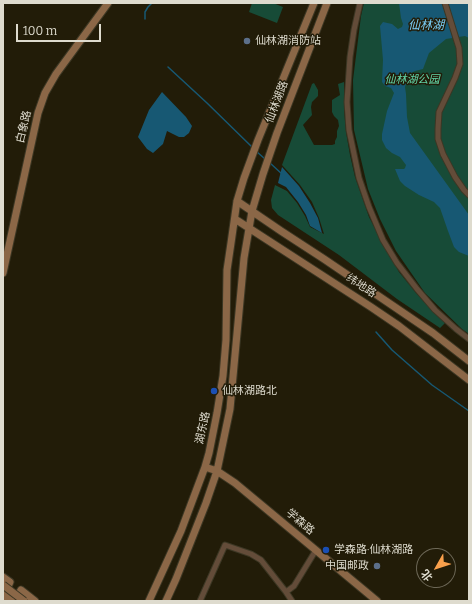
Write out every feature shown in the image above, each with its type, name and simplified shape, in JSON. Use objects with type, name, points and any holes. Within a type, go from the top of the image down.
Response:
[{"type":"main road","name":"白象路","points":[[3,273],[38,113],[45,93],[56,74],[108,3]]},
{"type":"main road","name":"仙林湖路","points":[[237,201],[258,140],[314,3]]},
{"type":"main road","name":"仙林湖路","points":[[252,211],[277,133],[327,3]]},
{"type":"main road","name":"纬地路","points":[[237,201],[433,333],[469,361]]},
{"type":"main road","name":"湖东路","points":[[149,601],[181,531],[205,467],[217,413],[223,376],[226,340],[227,270],[237,201]]},
{"type":"main road","name":"湖东路","points":[[166,601],[206,503],[217,471],[230,409],[244,258],[252,211]]},
{"type":"main road","name":"纬地路","points":[[235,219],[372,307],[469,380]]},
{"type":"main road","name":"学森路","points":[[205,467],[217,471],[235,483],[377,601]]},
{"type":"main road","points":[[3,577],[10,582],[4,592]]},
{"type":"main road","points":[[4,592],[14,600],[21,590],[35,601]]},
{"type":"main road","points":[[4,592],[24,601]]},
{"type":"street","points":[[360,3],[350,57],[347,102],[349,130],[359,178],[383,240],[397,263],[435,310],[469,339]]},
{"type":"street","points":[[445,3],[459,48],[460,64],[439,112],[438,139],[443,154],[455,177],[469,196]]},
{"type":"street","points":[[200,601],[225,545],[251,554],[261,560],[292,601]]},
{"type":"street","points":[[286,592],[294,586],[316,550]]},
{"type":"green space","points":[[252,3],[273,3],[283,7],[277,23],[249,12]]},
{"type":"green space","name":"仙林湖公园","points":[[364,3],[469,3],[469,334],[425,293],[396,251],[380,219],[368,189],[354,130],[353,80]]},
{"type":"green space","points":[[344,82],[344,110],[350,155],[355,177],[369,217],[399,272],[416,293],[445,323],[440,328],[397,299],[339,255],[278,215],[272,208],[271,200],[275,185],[287,191],[297,203],[310,227],[324,234],[312,202],[300,185],[282,165],[312,84],[314,83],[318,90],[318,96],[312,102],[312,115],[303,125],[314,145],[335,144],[339,126],[338,120],[332,112],[332,100],[340,95],[338,84]]},
{"type":"water","name":"仙林湖","points":[[399,3],[469,3],[469,38],[465,36],[446,39],[429,53],[423,69],[409,74],[405,87],[407,117],[410,133],[469,215],[469,256],[459,252],[454,247],[440,208],[434,202],[419,195],[400,181],[395,169],[404,169],[406,165],[400,157],[386,148],[382,140],[387,111],[394,93],[391,88],[385,86],[382,82],[383,60],[380,26],[383,22],[392,24],[398,29],[402,27],[403,24]]},
{"type":"water","points":[[162,92],[186,117],[192,126],[189,133],[184,137],[179,137],[167,131],[163,144],[153,153],[147,149],[138,137],[149,110]]},
{"type":"water","points":[[282,167],[299,186],[310,203],[318,218],[322,233],[310,226],[306,215],[298,202],[286,187],[278,183]]},
{"type":"waterway","points":[[145,19],[145,12],[152,3]]},
{"type":"waterway","points":[[168,67],[252,147]]},
{"type":"waterway","points":[[256,151],[265,159]]},
{"type":"waterway","points":[[270,163],[282,174]]},
{"type":"waterway","points":[[376,332],[392,350],[432,385],[469,411]]},
{"type":"place","name":"仙林湖消防站","points":[[247,41]]},
{"type":"place","name":"仙林湖路北","points":[[214,391]]},
{"type":"place","name":"学森路·仙林湖路","points":[[326,550]]},
{"type":"place","name":"中国邮政","points":[[377,566]]}]
